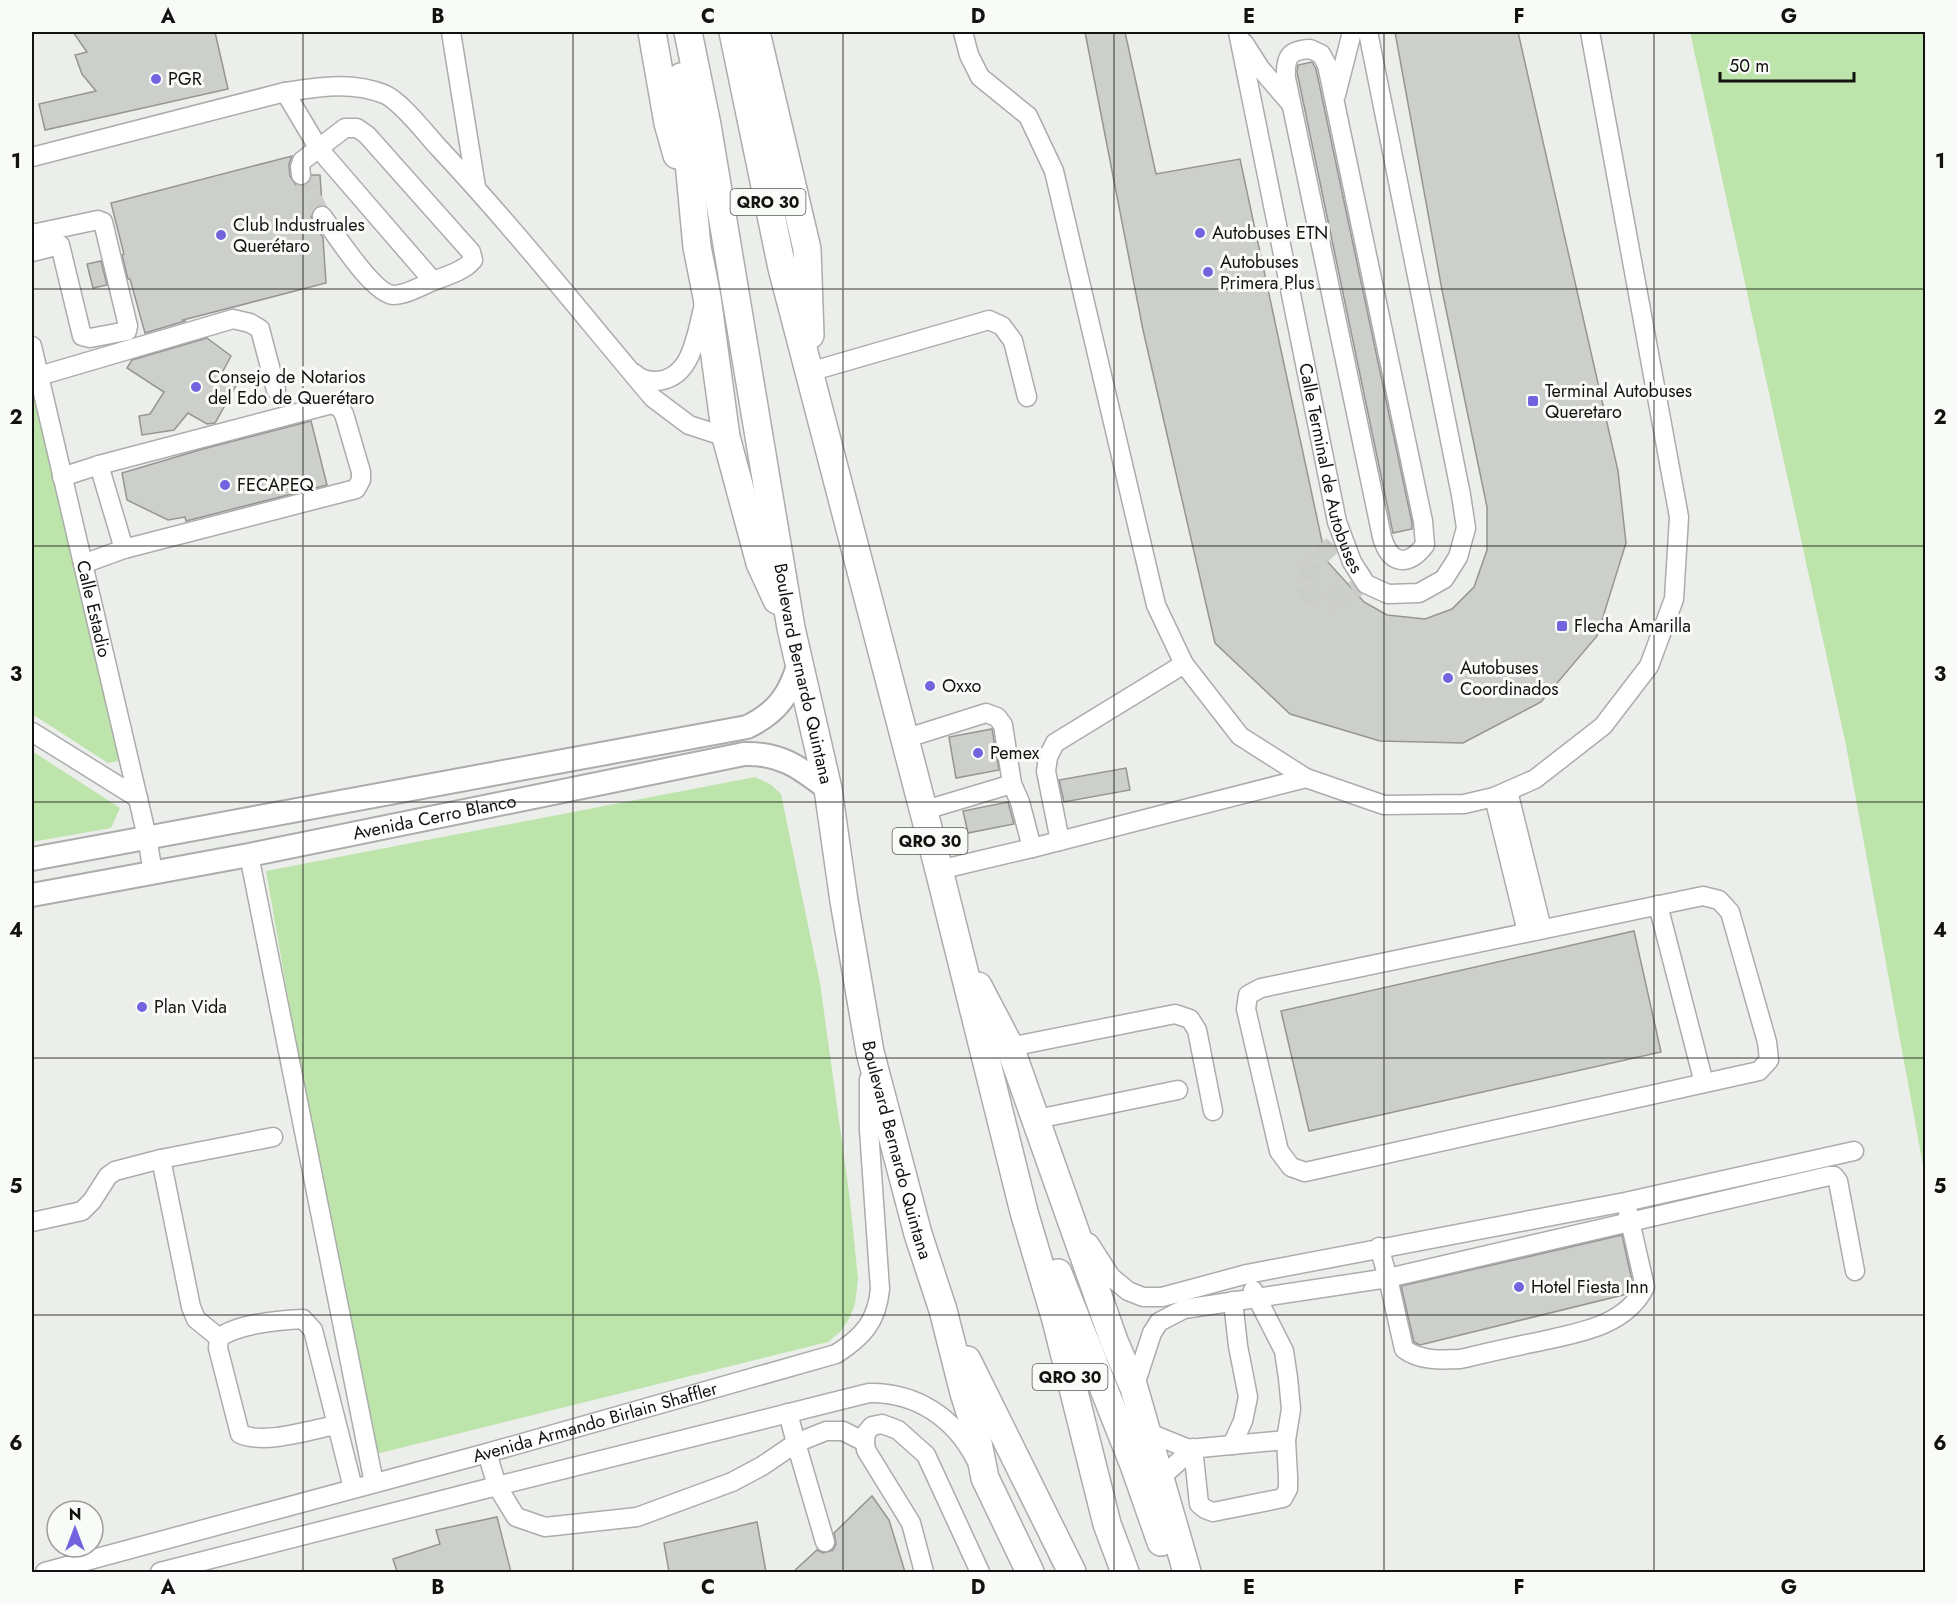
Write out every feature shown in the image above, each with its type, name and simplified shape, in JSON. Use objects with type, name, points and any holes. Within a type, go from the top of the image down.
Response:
[{"type":"highway","points":[[652,32],[668,123],[691,195]]},
{"type":"highway","points":[[674,32],[684,95],[691,195],[726,437],[760,563],[791,628]]},
{"type":"highway","name":"Boulevard Bernardo Quintana","points":[[688,32],[707,124],[791,628],[828,789],[844,901],[870,1052],[918,1234],[943,1310],[975,1428],[985,1479],[1030,1572]]},
{"type":"highway","name":"QRO 30","points":[[733,32],[782,268],[939,870],[955,943],[1032,1244],[1056,1320],[1107,1524],[1125,1572]]},
{"type":"highway","points":[[756,32],[807,249],[810,372]]},
{"type":"highway","points":[[955,943],[1010,1047],[1037,1119],[1114,1341],[1134,1388],[1186,1572]]},
{"type":"highway","name":"QRO 30","points":[[1017,1182],[1044,1237],[1081,1330],[1134,1465],[1172,1572]]},
{"type":"highway","name":"Boulevard Bernardo Quintana","points":[[943,1310],[1072,1572]]},
{"type":"main road","name":"Avenida Cerro Blanco","points":[[32,859],[747,727],[765,718],[780,705],[791,687],[799,662]]},
{"type":"main road","name":"Avenida Cerro Blanco","points":[[32,895],[249,855],[744,754],[756,753],[780,758],[794,764],[828,789]]},
{"type":"street","points":[[451,32],[476,187]]},
{"type":"street","points":[[963,32],[969,55],[981,77],[1028,116],[1054,171],[1156,605],[1184,664],[1240,736],[1306,778],[1384,805],[1464,804],[1501,794],[1535,779],[1603,726],[1649,666],[1674,599],[1678,517],[1590,32]]},
{"type":"street","points":[[1335,103],[1352,32]]},
{"type":"street","name":"Calle Terminal de Autobuses","points":[[1238,33],[1337,522],[1362,585],[1388,594],[1419,593],[1444,579],[1458,557],[1466,528],[1368,32]]},
{"type":"street","points":[[1238,33],[1266,76],[1293,107]]},
{"type":"street","points":[[1297,50],[1310,50],[1321,54],[1327,65],[1335,103],[1425,536],[1425,545],[1416,556],[1404,560],[1395,558],[1386,551],[1382,537],[1293,107],[1286,66],[1288,57],[1297,50]]},
{"type":"street","points":[[32,157],[285,92],[328,85],[356,86],[386,95],[476,187],[653,398],[689,425],[726,437]]},
{"type":"street","points":[[285,92],[318,149],[433,281]]},
{"type":"street","points":[[301,175],[302,161],[345,128],[357,128],[367,135],[471,252],[473,260],[469,266],[406,292],[393,295],[371,281],[322,216]]},
{"type":"street","points":[[32,252],[58,238],[98,220],[102,222],[129,326],[127,331],[90,338],[81,335],[58,238]]},
{"type":"street","points":[[32,234],[58,238]]},
{"type":"street","points":[[627,367],[637,376],[650,381],[662,381],[675,376],[685,365],[692,352],[707,297]]},
{"type":"street","points":[[39,376],[233,320],[250,323],[260,329],[276,390]]},
{"type":"street","points":[[810,372],[989,320],[1002,326],[1013,340],[1027,397]]},
{"type":"street","name":"Calle Estadio","points":[[32,346],[147,837],[153,873]]},
{"type":"street","points":[[62,477],[99,465],[332,404],[340,408],[344,414],[361,472],[361,480],[356,489],[124,549],[83,564]]},
{"type":"street","points":[[99,465],[124,549]]},
{"type":"street","points":[[1334,544],[1337,522]]},
{"type":"street","points":[[1060,841],[1046,771],[1048,757],[1055,743],[1184,664]]},
{"type":"street","points":[[904,739],[986,713],[997,717],[1003,725],[1012,784],[1020,802],[1032,848]]},
{"type":"street","points":[[32,732],[138,798]]},
{"type":"street","points":[[939,870],[1306,778]]},
{"type":"street","points":[[922,811],[1012,784]]},
{"type":"street","points":[[1501,794],[1534,931]]},
{"type":"street","points":[[249,855],[374,1483]]},
{"type":"street","points":[[1703,896],[1719,900],[1730,912],[1767,1042],[1769,1060],[1759,1071],[1305,1172],[1291,1167],[1280,1151],[1246,1009],[1248,994],[1261,988],[1658,905],[1703,896]]},
{"type":"street","points":[[1658,905],[1704,1083]]},
{"type":"street","points":[[1010,1047],[1175,1014],[1190,1018],[1197,1030],[1213,1112]]},
{"type":"street","name":"Avenida Armando Birlain Shaffler","points":[[45,1572],[487,1453],[836,1354],[865,1331],[875,1316],[880,1289],[869,1130],[870,1052]]},
{"type":"street","points":[[1037,1119],[1178,1090]]},
{"type":"street","points":[[32,1222],[82,1211],[92,1201],[108,1176],[115,1171],[161,1159],[273,1137]]},
{"type":"street","points":[[1066,1202],[1096,1256],[1111,1277],[1128,1291],[1143,1298],[1162,1297],[1247,1274],[1379,1247],[1625,1202],[1854,1151]]},
{"type":"street","points":[[161,1159],[191,1307],[196,1318],[219,1338]]},
{"type":"street","points":[[1134,1388],[1146,1346],[1158,1322],[1185,1309],[1389,1278],[1834,1176],[1838,1181],[1855,1271]]},
{"type":"street","points":[[1379,1247],[1389,1278],[1404,1349],[1412,1355],[1438,1360],[1460,1359],[1594,1329],[1617,1317],[1640,1298],[1645,1287],[1625,1202]]},
{"type":"street","points":[[1191,1448],[1199,1504],[1205,1509],[1213,1512],[1283,1498],[1288,1489],[1286,1440],[1291,1409],[1284,1352],[1256,1298],[1247,1274]]},
{"type":"street","points":[[1232,1445],[1243,1421],[1248,1397],[1238,1346],[1233,1301]]},
{"type":"street","points":[[336,1425],[283,1436],[250,1439],[240,1434],[220,1360],[219,1338],[228,1331],[285,1320],[303,1319],[314,1330],[353,1488]]},
{"type":"street","name":"Avenida Armando Birlain Shaffler","points":[[160,1572],[869,1393],[898,1395],[912,1399],[934,1411],[967,1443],[985,1479]]},
{"type":"street","points":[[788,1413],[825,1542]]},
{"type":"street","points":[[924,1572],[912,1523],[866,1450],[866,1433],[872,1426],[882,1424],[898,1430],[926,1455],[977,1569]]},
{"type":"street","points":[[487,1453],[497,1486],[516,1517],[545,1527],[636,1517],[732,1482],[762,1466],[796,1443],[826,1431],[843,1431],[865,1442]]},
{"type":"street","points":[[1147,1432],[1191,1448],[1286,1440]]},
{"type":"street","points":[[1160,1478],[1191,1448]]},
{"type":"green space","points":[[1690,32],[1925,32],[1925,1176],[1846,745]]},
{"type":"green space","points":[[32,367],[120,752],[118,761],[108,763],[32,714]]},
{"type":"green space","points":[[32,751],[120,808],[111,828],[32,842]]},
{"type":"green space","points":[[755,777],[770,784],[781,794],[820,983],[850,1200],[858,1279],[855,1304],[849,1319],[841,1331],[828,1342],[368,1456],[266,871]]},
{"type":"building","name":"PGR","points":[[73,32],[215,32],[228,89],[45,130],[39,104],[96,91],[82,74],[75,55],[87,52]]},
{"type":"building","name":"Terminal Autobuses Queretaro","points":[[1085,32],[1125,32],[1156,174],[1240,159],[1326,560],[1364,602],[1387,615],[1425,619],[1452,609],[1474,587],[1487,550],[1487,507],[1442,290],[1395,32],[1518,32],[1618,471],[1626,543],[1597,636],[1541,702],[1463,743],[1380,741],[1290,714],[1215,643],[1143,330]]},
{"type":"building","points":[[1312,62],[1316,69],[1412,523],[1412,529],[1393,533],[1297,72],[1298,65]]},
{"type":"building","name":"Club Industruales Querétaro","points":[[292,156],[289,164],[290,176],[296,185],[307,184],[312,175],[320,175],[322,205],[315,207],[311,217],[323,238],[326,283],[183,320],[185,321],[145,333],[130,279],[128,279],[111,203]]},
{"type":"building","points":[[101,261],[107,285],[93,288],[87,264]]},
{"type":"building","name":"Consejo de Notarios del Edo de Querétaro","points":[[207,338],[231,356],[223,371],[238,382],[215,423],[207,424],[188,413],[174,430],[142,435],[139,416],[150,414],[164,392],[127,368],[132,360]]},
{"type":"building","name":"FECAPEQ","points":[[311,421],[327,485],[186,521],[185,517],[168,520],[127,500],[122,473]]},
{"type":"building","name":"Pemex","points":[[992,729],[999,770],[956,778],[949,737]]},
{"type":"building","name":"Pemex","points":[[1126,768],[1130,790],[1064,802],[1059,780]]},
{"type":"building","name":"Pemex","points":[[1008,802],[1014,824],[968,833],[963,811]]},
{"type":"building","points":[[1634,931],[1661,1052],[1309,1131],[1281,1011]]},
{"type":"building","name":"Hotel Fiesta Inn","points":[[1622,1235],[1633,1285],[1627,1294],[1420,1345],[1414,1342],[1401,1286]]},
{"type":"building","points":[[872,1496],[889,1520],[905,1572],[793,1572],[817,1550],[823,1553],[833,1550],[836,1544],[834,1533]]},
{"type":"building","points":[[497,1517],[511,1572],[397,1572],[393,1559],[440,1544],[436,1530]]},
{"type":"building","points":[[757,1522],[766,1572],[669,1572],[664,1543]]},
{"type":"tunnel","points":[[301,175],[322,216]]},
{"type":"tunnel","points":[[1333,544],[1310,568],[1306,590],[1314,597],[1327,601],[1359,587]]},
{"type":"place","name":"PGR","points":[[156,79]]},
{"type":"place","name":"Autobuses ETN","points":[[1200,233]]},
{"type":"place","name":"Club Industruales Querétaro","points":[[221,235]]},
{"type":"place","name":"Autobuses Primera Plus","points":[[1208,272]]},
{"type":"place","name":"Consejo de Notarios del Edo de Querétaro","points":[[196,387]]},
{"type":"place","name":"Terminal Autobuses Queretaro","points":[[1533,401]]},
{"type":"place","name":"FECAPEQ","points":[[225,485]]},
{"type":"place","name":"Flecha Amarilla","points":[[1562,626]]},
{"type":"place","name":"Autobuses Coordinados","points":[[1448,678]]},
{"type":"place","name":"Oxxo","points":[[930,686]]},
{"type":"place","name":"Pemex","points":[[978,753]]},
{"type":"place","name":"Plan Vida","points":[[142,1007]]},
{"type":"place","name":"Hotel Fiesta Inn","points":[[1519,1287]]}]
